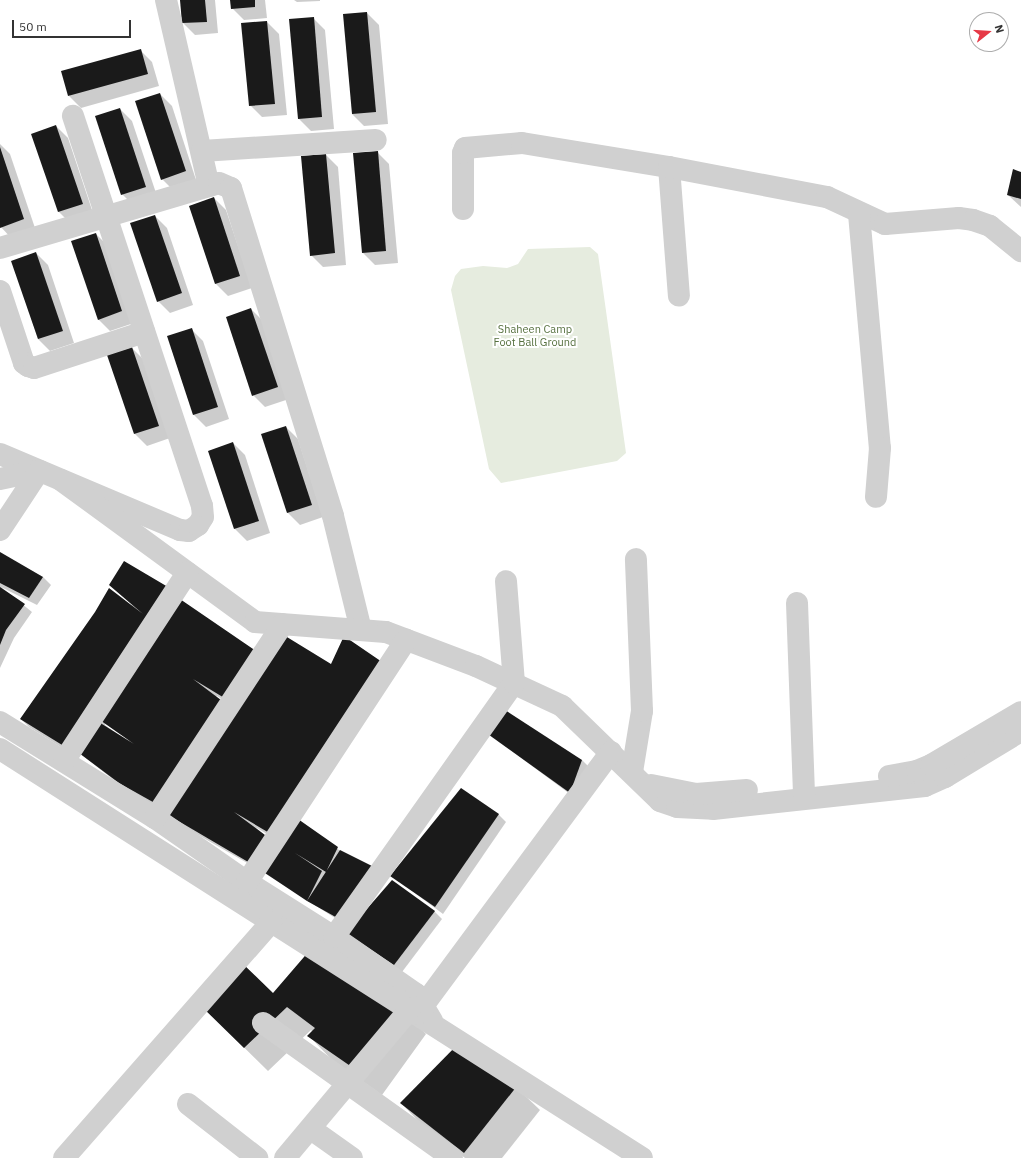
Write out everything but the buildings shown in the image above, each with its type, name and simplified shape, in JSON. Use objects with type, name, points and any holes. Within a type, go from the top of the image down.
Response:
[{"type":"street","points":[[166,0],[209,186]]},
{"type":"street","points":[[0,454],[180,530],[189,530],[198,524],[203,517],[202,506],[105,217],[73,116]]},
{"type":"street","points":[[202,151],[376,140]]},
{"type":"street","points":[[462,209],[463,153],[471,146],[522,143],[670,167],[827,197],[859,214],[885,224],[959,218],[973,220],[990,226],[1021,251]]},
{"type":"street","points":[[670,167],[679,296]]},
{"type":"street","points":[[0,248],[219,183],[231,188],[333,516],[361,630]]},
{"type":"street","points":[[859,214],[880,448],[876,497]]},
{"type":"street","points":[[0,291],[24,363],[34,368],[144,332]]},
{"type":"street","points":[[0,479],[39,471]]},
{"type":"street","points":[[0,530],[39,471]]},
{"type":"street","points":[[61,480],[255,622],[386,632],[514,683],[562,706],[660,801],[677,808],[695,809],[918,771],[1021,712]]},
{"type":"street","points":[[636,559],[642,711],[636,777]]},
{"type":"street","points":[[64,761],[187,573]]},
{"type":"street","points":[[334,937],[514,683],[506,581]]},
{"type":"street","points":[[797,603],[803,791]]},
{"type":"street","points":[[156,818],[283,624]]},
{"type":"street","points":[[247,882],[406,640]]},
{"type":"street","points":[[0,722],[156,818],[247,882],[334,937],[416,994],[421,1013]]},
{"type":"street","points":[[803,791],[925,786],[945,776],[1021,730]]},
{"type":"street","points":[[0,750],[271,922],[421,1013],[642,1158]]},
{"type":"street","points":[[285,1158],[349,1084],[421,1013],[611,752]]},
{"type":"street","points":[[64,1158],[271,922]]},
{"type":"street","points":[[263,1023],[452,1158]]},
{"type":"street","points":[[188,1104],[257,1158]]},
{"type":"street","points":[[311,1129],[352,1158]]},
{"type":"green space","name":"Shaheen Camp Foot Ball Ground","points":[[590,247],[598,254],[626,453],[617,461],[501,483],[489,469],[451,290],[455,276],[461,269],[483,266],[507,268],[518,264],[528,249]]}]
